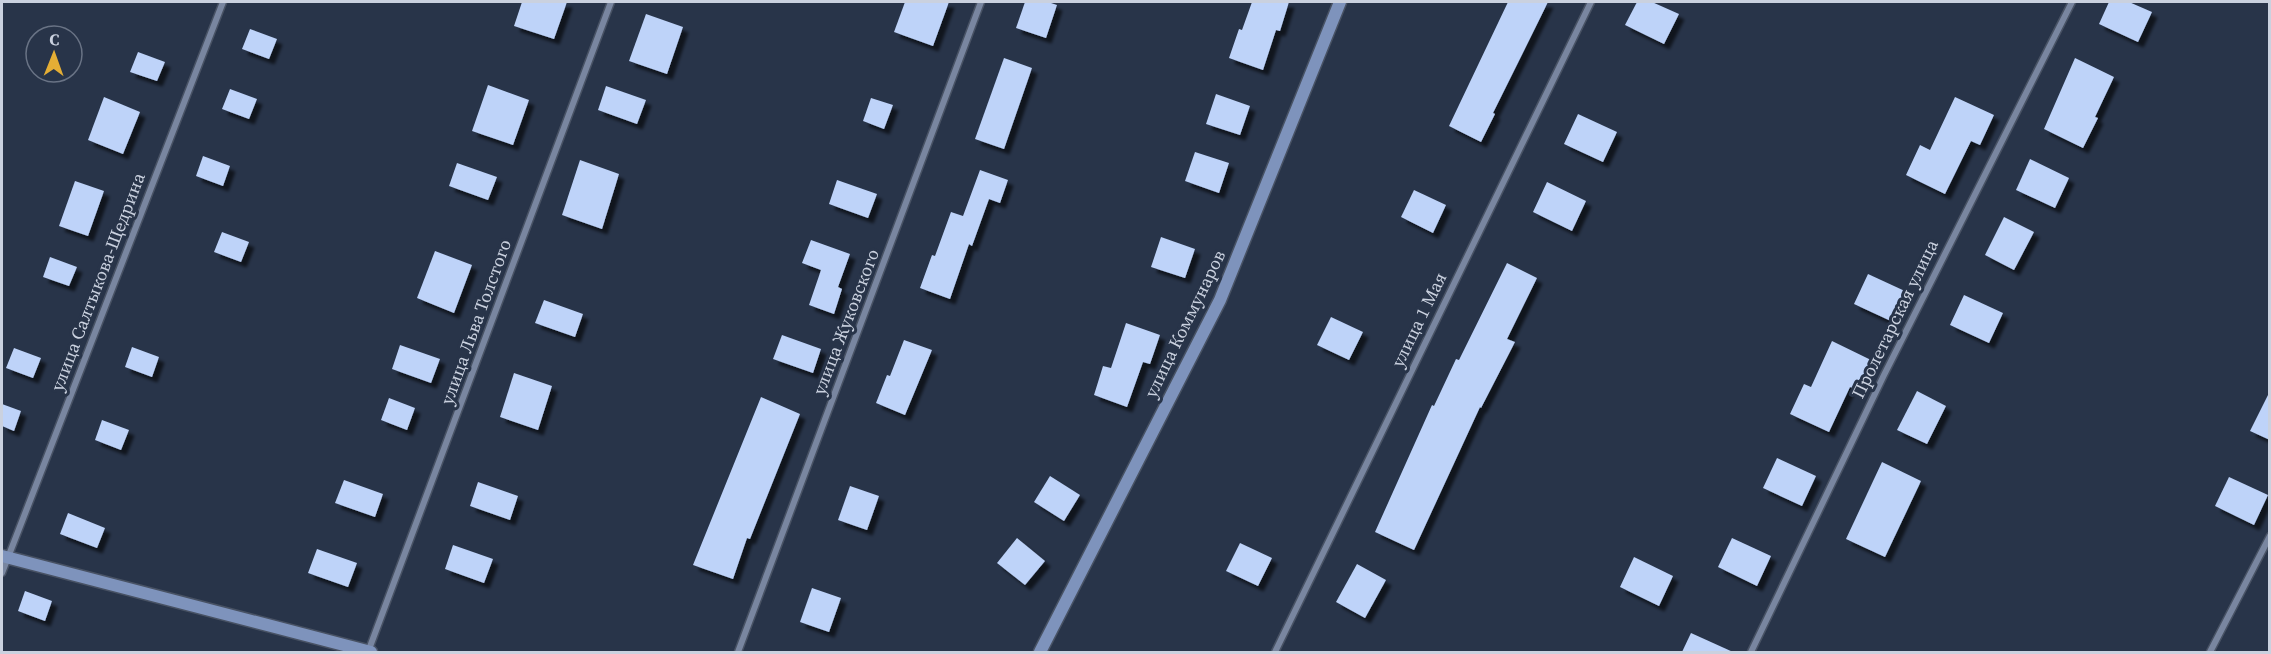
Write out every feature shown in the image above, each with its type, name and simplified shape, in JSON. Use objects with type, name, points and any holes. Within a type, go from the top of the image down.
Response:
[{"type":"main road","name":"улица Коммунаров","points":[[1040,652],[1220,300],[1341,2]]},
{"type":"main road","points":[[4,557],[369,652]]},
{"type":"street","name":"улица Салтыкова-Щедрина","points":[[2,573],[4,557],[223,2]]},
{"type":"street","name":"улица Льва Толстого","points":[[369,652],[611,2]]},
{"type":"street","name":"улица Жуковского","points":[[738,652],[981,2]]},
{"type":"street","name":"улица 1 Мая","points":[[1275,652],[1591,2]]},
{"type":"street","name":"Пролетарская улица","points":[[1750,652],[1889,365],[2072,2]]},
{"type":"street","points":[[2210,652],[2270,536]]},
{"type":"building","points":[[522,2],[567,2],[554,39],[514,26]]},
{"type":"building","points":[[905,2],[949,2],[933,46],[894,32]]},
{"type":"building","points":[[1025,2],[1048,2],[1057,5],[1046,38],[1016,28]]},
{"type":"building","points":[[1252,2],[1289,2],[1280,31],[1276,30],[1263,70],[1229,58]]},
{"type":"building","points":[[1508,2],[1548,2],[1481,142],[1449,126]]},
{"type":"building","points":[[1637,2],[1652,2],[1679,14],[1664,44],[1625,25]]},
{"type":"building","points":[[2109,2],[2129,2],[2152,12],[2138,42],[2099,24]]},
{"type":"building","points":[[646,14],[683,27],[667,74],[629,61]]},
{"type":"building","points":[[250,29],[277,39],[269,59],[242,49]]},
{"type":"building","points":[[138,52],[165,62],[157,81],[130,72]]},
{"type":"building","points":[[1004,58],[1032,68],[1004,149],[975,139]]},
{"type":"building","points":[[2075,58],[2114,77],[2083,148],[2044,129]]},
{"type":"building","points":[[488,85],[529,100],[513,145],[472,131]]},
{"type":"building","points":[[606,86],[646,100],[637,124],[598,110]]},
{"type":"building","points":[[230,89],[257,99],[249,119],[222,109]]},
{"type":"building","points":[[1216,94],[1250,106],[1240,135],[1206,124]]},
{"type":"building","points":[[104,97],[140,112],[123,154],[88,140]]},
{"type":"building","points":[[1955,97],[1994,115],[1980,145],[1971,141],[1945,194],[1906,175],[1920,145],[1930,150]]},
{"type":"building","points":[[871,98],[893,105],[884,129],[863,121]]},
{"type":"building","points":[[1578,114],[1617,132],[1603,162],[1564,144]]},
{"type":"building","points":[[1195,152],[1229,163],[1219,193],[1185,181]]},
{"type":"building","points":[[203,156],[230,166],[223,186],[196,176]]},
{"type":"building","points":[[2030,159],[2069,178],[2055,208],[2016,190]]},
{"type":"building","points":[[580,160],[619,174],[602,229],[562,215]]},
{"type":"building","points":[[457,163],[497,177],[488,200],[449,186]]},
{"type":"building","points":[[980,170],[1008,180],[1000,203],[989,199],[972,246],[969,244],[950,299],[920,288],[932,255],[935,256],[951,212],[963,216]]},
{"type":"building","points":[[837,180],[877,194],[868,218],[829,204]]},
{"type":"building","points":[[75,181],[104,191],[88,236],[59,226]]},
{"type":"building","points":[[1547,182],[1586,201],[1572,231],[1533,212]]},
{"type":"building","points":[[1414,190],[1446,205],[1433,233],[1401,217]]},
{"type":"building","points":[[2004,217],[2034,232],[2014,270],[1985,255]]},
{"type":"building","points":[[222,232],[249,242],[241,262],[214,252]]},
{"type":"building","points":[[1161,237],[1195,249],[1185,278],[1151,267]]},
{"type":"building","points":[[811,240],[850,254],[838,287],[842,289],[834,314],[809,305],[821,270],[802,263]]},
{"type":"building","points":[[435,251],[472,265],[454,313],[417,298]]},
{"type":"building","points":[[50,257],[77,267],[69,286],[43,277]]},
{"type":"building","points":[[1507,263],[1537,278],[1507,339],[1515,342],[1480,407],[1414,550],[1375,532],[1432,405],[1434,406],[1456,359],[1459,360]]},
{"type":"building","points":[[1868,274],[1907,292],[1893,322],[1854,304]]},
{"type":"building","points":[[1964,295],[2003,313],[1989,343],[1950,325]]},
{"type":"building","points":[[544,300],[583,314],[575,337],[535,323]]},
{"type":"building","points":[[1331,317],[1363,332],[1349,360],[1317,345]]},
{"type":"building","points":[[1126,323],[1160,335],[1150,364],[1143,362],[1127,407],[1094,395],[1103,366],[1111,368]]},
{"type":"building","points":[[782,335],[821,349],[813,373],[773,359]]},
{"type":"building","points":[[904,340],[932,350],[905,415],[876,403],[887,375],[890,376]]},
{"type":"building","points":[[1832,341],[1871,360],[1857,390],[1850,387],[1829,432],[1790,414],[1804,384],[1811,387]]},
{"type":"building","points":[[400,345],[440,359],[431,383],[392,369]]},
{"type":"building","points":[[132,347],[159,357],[152,377],[125,367]]},
{"type":"building","points":[[14,348],[41,358],[33,378],[6,368]]},
{"type":"building","points":[[514,373],[552,386],[538,430],[500,417]]},
{"type":"building","points":[[1917,391],[1946,406],[1927,444],[1897,430]]},
{"type":"building","points":[[2270,391],[2270,440],[2250,431]]},
{"type":"building","points":[[761,397],[800,414],[750,539],[747,538],[733,579],[693,565]]},
{"type":"building","points":[[389,398],[415,408],[407,430],[381,420]]},
{"type":"building","points":[[2,404],[21,411],[14,431],[2,426]]},
{"type":"building","points":[[102,420],[129,430],[121,450],[95,440]]},
{"type":"building","points":[[1777,458],[1816,476],[1802,506],[1763,488]]},
{"type":"building","points":[[1882,462],[1921,481],[1885,557],[1846,539]]},
{"type":"building","points":[[1050,476],[1080,495],[1064,521],[1034,502]]},
{"type":"building","points":[[2229,477],[2268,495],[2254,525],[2215,506]]},
{"type":"building","points":[[344,480],[383,494],[375,517],[335,503]]},
{"type":"building","points":[[478,482],[518,496],[510,520],[470,506]]},
{"type":"building","points":[[850,486],[879,496],[867,530],[838,520]]},
{"type":"building","points":[[68,513],[105,528],[97,548],[60,534]]},
{"type":"building","points":[[1017,538],[1045,561],[1025,585],[997,563]]},
{"type":"building","points":[[1732,538],[1771,556],[1757,586],[1718,567]]},
{"type":"building","points":[[1240,543],[1272,558],[1258,586],[1226,571]]},
{"type":"building","points":[[453,545],[493,559],[484,583],[445,569]]},
{"type":"building","points":[[317,549],[357,563],[348,587],[308,573]]},
{"type":"building","points":[[1634,557],[1673,576],[1659,606],[1620,587]]},
{"type":"building","points":[[1357,564],[1386,580],[1365,618],[1336,602]]},
{"type":"building","points":[[812,588],[841,598],[829,632],[800,622]]},
{"type":"building","points":[[25,591],[52,601],[45,621],[18,611]]},
{"type":"building","points":[[1691,633],[1733,652],[1682,652]]}]
